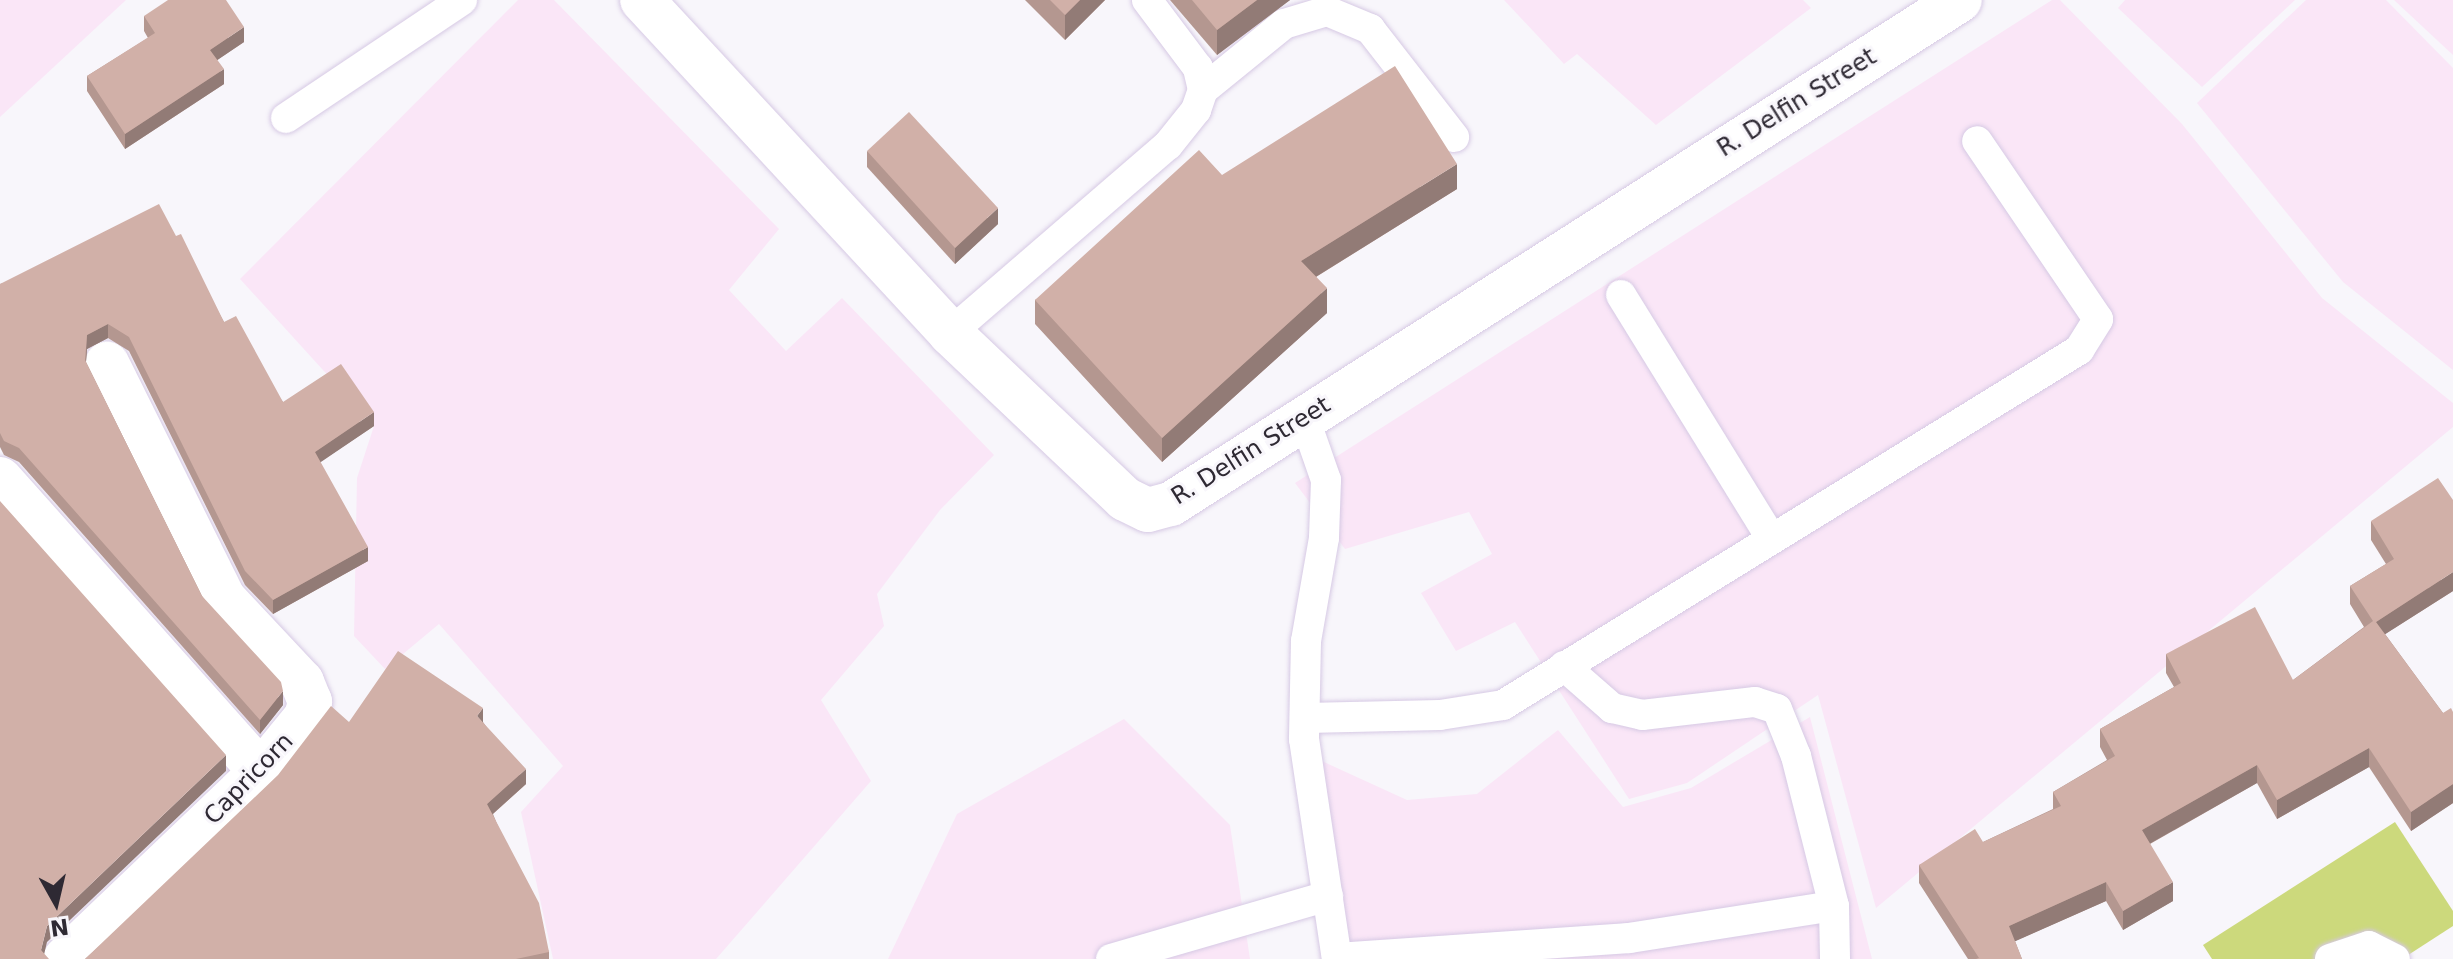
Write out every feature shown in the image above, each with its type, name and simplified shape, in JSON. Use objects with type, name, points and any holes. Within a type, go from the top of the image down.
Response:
[{"type":"street","name":"R. Delfin Street","points":[[642,0],[950,333],[1125,499],[1148,510],[1171,504],[1960,0]]},
{"type":"street","name":"Capricorn","points":[[65,959],[261,772],[306,717],[310,702],[302,682],[224,599],[107,363]]},
{"type":"street","points":[[0,479],[261,772]]},
{"type":"lane","points":[[286,118],[462,0]]},
{"type":"lane","points":[[1147,0],[1198,68],[1203,90]]},
{"type":"lane","points":[[950,333],[1168,145],[1196,110],[1203,90],[1284,24],[1327,11],[1370,29],[1454,137]]},
{"type":"lane","points":[[1306,718],[1440,715],[1503,705],[2079,350],[2098,319],[1977,141]]},
{"type":"lane","points":[[1621,295],[1771,538]]},
{"type":"lane","points":[[1304,417],[1326,480],[1324,538],[1306,641],[1304,739],[1337,959],[1630,948],[1834,906]]},
{"type":"lane","points":[[1564,666],[1612,708],[1642,715],[1755,702],[1777,709],[1796,756],[1834,906],[1835,959]]},
{"type":"lane","points":[[1111,959],[1328,896]]},
{"type":"lane","points":[[2330,959],[2369,946],[2395,959]]},
{"type":"shaded area","points":[[0,0],[126,0],[0,117]]},
{"type":"shaded area","points":[[518,0],[554,0],[779,229],[729,290],[786,351],[842,298],[994,455],[940,510],[877,594],[884,626],[821,700],[871,781],[716,959],[553,959],[521,812],[563,766],[439,624],[385,669],[354,636],[357,478],[374,426],[240,279]]},
{"type":"shaded area","points":[[1504,0],[1803,0],[1811,8],[1656,125],[1577,54],[1564,64]]},
{"type":"shaded area","points":[[2052,0],[2060,0],[2182,124],[2322,298],[2453,403],[2453,427],[1876,908],[1818,695],[1687,783],[1629,799],[1515,622],[1456,651],[1421,593],[1492,554],[1469,512],[1345,549],[1295,483]]},
{"type":"shaded area","points":[[2125,0],[2295,0],[2202,87],[2118,8]]},
{"type":"shaded area","points":[[2306,0],[2386,0],[2453,68],[2453,370],[2343,282],[2197,103]]},
{"type":"shaded area","points":[[2394,0],[2453,0],[2453,55]]},
{"type":"shaded area","points":[[1810,717],[1872,959],[1319,959],[1330,958],[1302,752],[1407,800],[1477,794],[1558,730],[1623,807],[1691,788]]},
{"type":"shaded area","points":[[1124,719],[1230,825],[1250,959],[888,959],[957,814]]},
{"type":"green space","points":[[2395,822],[2453,911],[2453,926],[2402,959],[2212,959],[2203,945]]},
{"type":"building","points":[[168,0],[226,0],[244,27],[210,50],[224,69],[125,134],[87,76],[155,33],[144,16]]},
{"type":"building","points":[[1050,0],[1080,0],[1065,15]]},
{"type":"building","points":[[1192,0],[1257,0],[1217,30]]},
{"type":"building","points":[[1395,66],[1457,164],[1301,261],[1327,288],[1162,438],[1035,300],[1199,150],[1222,175]]},
{"type":"building","points":[[909,112],[998,208],[955,248],[867,151]]},
{"type":"building","points":[[159,204],[176,236],[181,234],[224,322],[236,316],[283,402],[341,364],[374,412],[315,452],[368,547],[273,600],[245,571],[129,337],[108,324],[87,335],[85,360],[202,596],[281,682],[283,691],[260,720],[19,448],[4,441],[0,433],[0,284]]},
{"type":"building","points":[[2438,478],[2453,500],[2453,572],[2376,622],[2443,713],[2451,708],[2453,712],[2453,784],[2411,812],[2369,748],[2277,800],[2257,765],[2142,830],[2173,882],[2123,911],[2106,882],[2009,926],[2022,959],[1976,959],[1979,958],[1919,865],[1975,829],[1983,842],[2061,806],[2053,792],[2115,756],[2100,729],[2181,683],[2166,654],[2255,607],[2293,680],[2373,621],[2350,586],[2394,559],[2371,521]]},
{"type":"building","points":[[0,501],[226,755],[47,926],[41,950],[49,959],[0,959]]},
{"type":"building","points":[[398,651],[483,708],[477,716],[526,769],[487,804],[539,903],[549,952],[516,959],[85,959],[278,775],[331,706],[349,722]]}]
